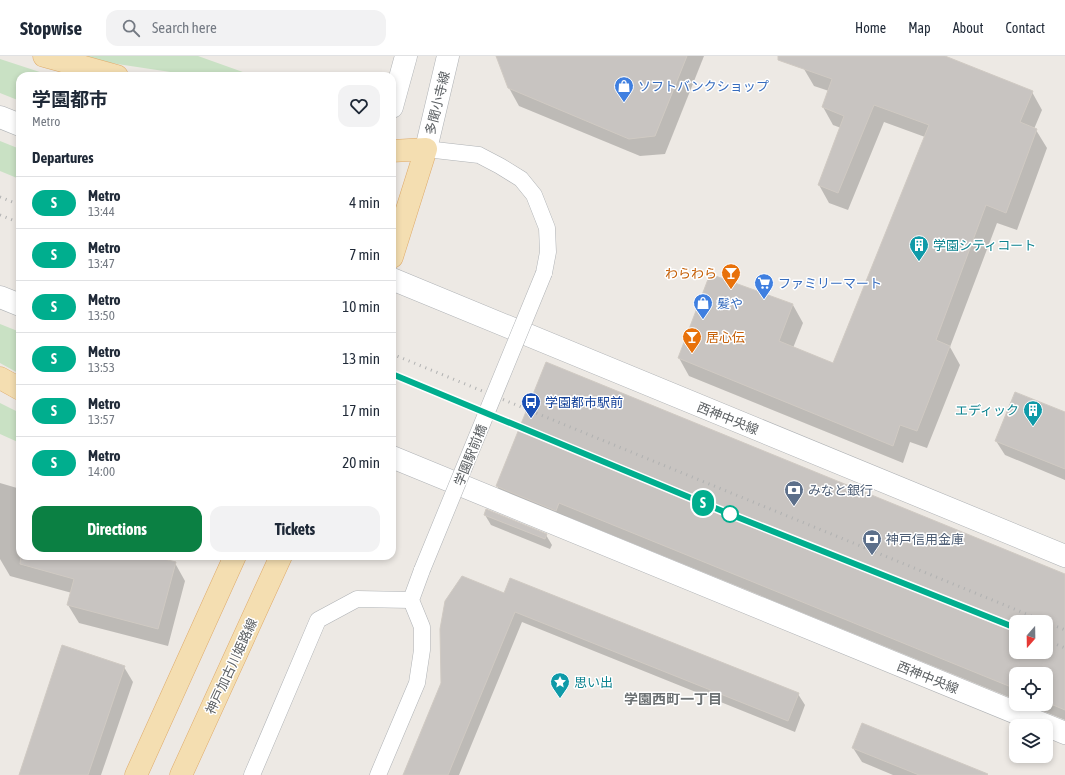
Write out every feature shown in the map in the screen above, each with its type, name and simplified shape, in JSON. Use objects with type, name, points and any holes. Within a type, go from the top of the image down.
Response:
[{"type":"main road","points":[[44,56],[102,72]]},
{"type":"main road","points":[[396,151],[426,149],[396,245]]},
{"type":"main road","points":[[0,378],[16,387]]},
{"type":"main road","points":[[136,775],[233,560]]},
{"type":"main road","name":"神戸加古川姫路線","points":[[181,775],[279,560]]},
{"type":"street","points":[[396,92],[406,56]]},
{"type":"street","name":"多聞小寺線","points":[[426,149],[448,56]]},
{"type":"street","points":[[0,117],[16,123]]},
{"type":"street","name":"西神中央線","points":[[396,281],[1065,556]]},
{"type":"street","points":[[0,297],[16,303]]},
{"type":"street","name":"西神中央線","points":[[396,459],[1065,733]]},
{"type":"lane","name":"学園駅前橋","points":[[411,600],[544,273],[548,252],[547,228],[534,195],[521,179],[500,166],[478,156],[426,149]]},
{"type":"lane","points":[[252,775],[318,620],[356,599],[411,600],[422,627],[422,650],[417,683],[378,775]]},
{"type":"green space","points":[[86,56],[198,56],[243,72],[170,72],[104,62]]},
{"type":"green space","points":[[0,59],[40,72],[16,72],[16,99],[0,93]]},
{"type":"green space","points":[[0,141],[16,147],[16,178],[0,171]]},
{"type":"green space","points":[[0,324],[16,330],[16,372],[0,363]]},
{"type":"green space","points":[[0,403],[16,411],[16,441],[0,434]]},
{"type":"building","points":[[496,56],[687,56],[655,136],[629,139],[508,88]]},
{"type":"building","name":"学園シティコート","points":[[778,56],[945,56],[1033,91],[1020,122],[1037,129],[1006,213],[986,205],[936,340],[950,346],[917,431],[900,425],[893,446],[678,358],[710,274],[793,304],[779,341],[833,363],[929,125],[874,105],[838,193],[818,185],[844,116],[822,107],[832,79],[778,60]]},
{"type":"building","points":[[546,362],[1065,574],[1065,710],[1053,705],[1053,667],[1009,667],[1009,686],[559,503],[556,511],[496,486]]},
{"type":"building","name":"エディック","points":[[1015,392],[1065,412],[1065,469],[995,441]]},
{"type":"building","points":[[486,509],[547,534],[545,539],[484,515]]},
{"type":"building","points":[[20,560],[168,560],[176,562],[158,629],[67,605],[74,579],[20,564]]},
{"type":"building","points":[[462,576],[504,593],[510,578],[799,693],[788,721],[515,612],[448,775],[403,775],[441,683],[440,629],[445,601]]},
{"type":"building","points":[[62,645],[125,666],[88,775],[19,775]]},
{"type":"building","points":[[862,723],[988,774],[919,775],[852,748]]},
{"type":"railway","points":[[0,197],[16,203]]},
{"type":"railway","points":[[0,215],[16,221]]},
{"type":"railway","points":[[396,356],[1029,615]]},
{"type":"railway","points":[[396,376],[732,515],[1009,625]]},
{"type":"railway","points":[[1053,625],[1065,630]]},
{"type":"railway","points":[[1053,643],[1065,648]]},
{"type":"metro line","name":"S","points":[[396,376],[732,515],[1009,625]]},
{"type":"place","name":"ソフトバンクショップ","points":[[624,103]]},
{"type":"place","name":"学園シティコート","points":[[919,262]]},
{"type":"place","name":"わらわら","points":[[731,290]]},
{"type":"place","name":"ファミリーマート","points":[[764,300]]},
{"type":"place","name":"髪や","points":[[703,320]]},
{"type":"place","name":"居心伝","points":[[692,354]]},
{"type":"place","name":"学園都市駅前","points":[[531,419]]},
{"type":"place","name":"エディック","points":[[1033,427]]},
{"type":"place","name":"みなと銀行","points":[[794,507]]},
{"type":"place","name":"神戸信用金庫","points":[[872,556]]},
{"type":"place","name":"思い出","points":[[560,699]]},
{"type":"district","name":"学園西町一丁目","points":[[673,699]]}]
